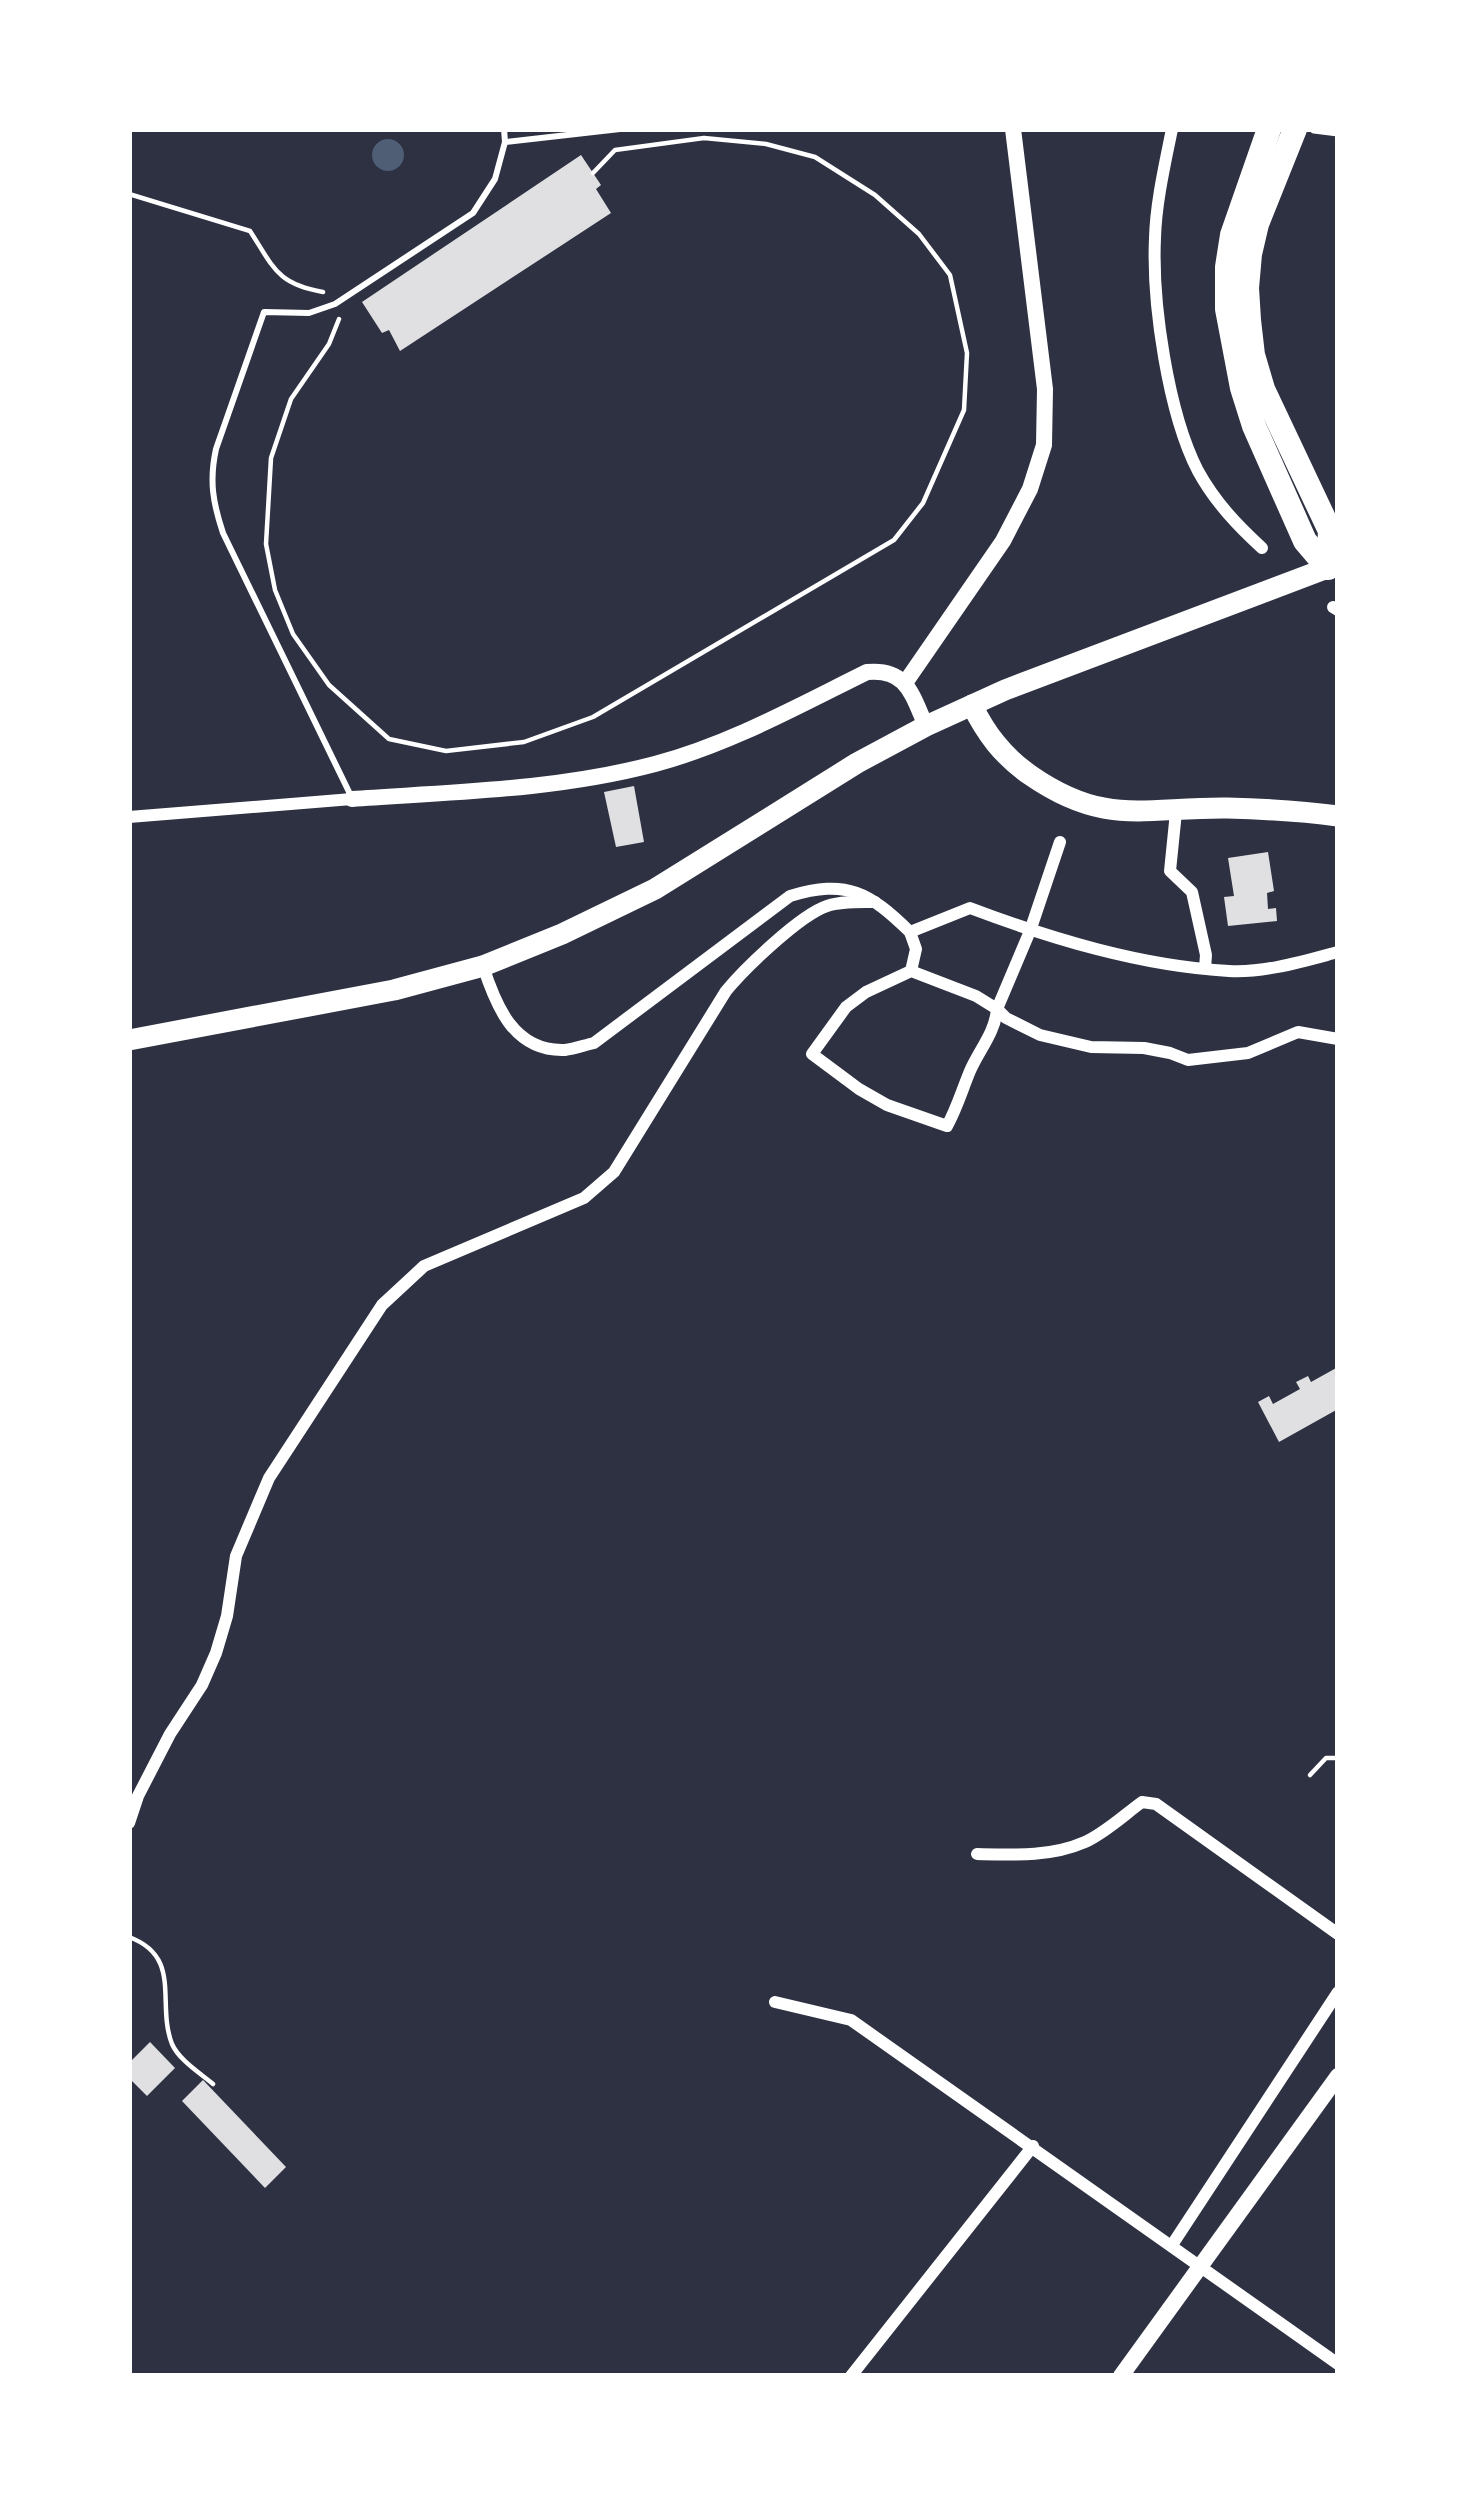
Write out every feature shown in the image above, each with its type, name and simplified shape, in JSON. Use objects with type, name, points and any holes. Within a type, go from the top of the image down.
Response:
[{"type":"highway","points":[[1270,129],[1232,235],[1227,309],[1254,426],[1305,541],[1333,566]]},
{"type":"highway","points":[[1295,129],[1257,224],[1247,287],[1253,355],[1263,389],[1330,531],[1333,566]]},
{"type":"main road","points":[[129,1040],[394,990],[483,966],[655,890],[856,763],[926,726],[1005,690],[1333,566]]},
{"type":"main road","points":[[972,705],[984,731],[1002,752],[1070,800],[1104,809],[1176,812],[1223,808],[1338,816]]},
{"type":"street","points":[[905,683],[1003,541],[1030,489],[1045,445],[1045,389],[1013,129]]},
{"type":"street","points":[[1172,129],[1155,237],[1158,316],[1170,390],[1196,466],[1232,521],[1262,548]]},
{"type":"street","points":[[1314,129],[1338,132]]},
{"type":"street","points":[[129,817],[555,784],[655,764],[731,738],[867,672],[889,672],[905,683],[926,726]]},
{"type":"street","points":[[1176,812],[1170,872],[1192,892],[1205,968]]},
{"type":"street","points":[[1060,842],[997,1009],[996,1024],[970,1069],[947,1126],[887,1105],[812,1054],[845,1006],[911,970],[976,996],[997,1009],[1006,1018],[1040,1036],[1091,1047],[1144,1048],[1188,1060],[1248,1053],[1298,1032],[1338,1039]]},
{"type":"street","points":[[483,966],[495,1003],[512,1029],[534,1045],[565,1050],[594,1043],[790,896],[818,887],[858,892],[886,908],[910,932],[916,949],[911,970]]},
{"type":"street","points":[[129,1823],[138,1796],[216,1653],[236,1556],[269,1478],[382,1305],[424,1266],[584,1198],[614,1172],[741,973],[808,916],[827,906],[875,902]]},
{"type":"street","points":[[910,932],[970,908],[1030,931],[1147,960],[1205,968],[1267,968],[1338,952]]},
{"type":"street","points":[[977,1854],[1024,1856],[1059,1850],[1088,1841],[1142,1802],[1156,1804],[1338,1934]]},
{"type":"street","points":[[1172,2245],[1338,1992]]},
{"type":"street","points":[[775,2002],[851,2020],[1338,2364]]},
{"type":"street","points":[[1121,2376],[1338,2076]]},
{"type":"street","points":[[851,2376],[1033,2146]]},
{"type":"lane","points":[[352,800],[223,533],[212,498],[211,471],[264,312],[309,314],[347,297],[473,213],[496,179],[504,129]]},
{"type":"lane","points":[[505,142],[620,129]]},
{"type":"path","points":[[129,194],[250,231],[280,279],[307,290],[347,297],[329,344],[291,399],[271,458],[266,544],[275,590],[293,634],[328,685],[389,739],[446,751],[524,742],[593,716],[893,540],[923,503],[964,410],[967,353],[950,274],[919,234],[875,195],[815,157],[766,144],[704,139],[615,150],[593,173]]},
{"type":"path","points":[[1310,1775],[1326,1758],[1338,1758]]},
{"type":"path","points":[[129,1937],[158,1956],[177,2053],[213,2084]]},
{"type":"water","points":[[388,139],[399,144],[404,155],[399,166],[388,171],[377,166],[372,155],[377,144]]},
{"type":"building","points":[[581,155],[601,185],[596,189],[611,213],[400,351],[389,330],[382,333],[362,302]]},
{"type":"building","points":[[634,786],[644,842],[616,847],[604,792]]},
{"type":"building","points":[[1268,852],[1274,891],[1267,893],[1268,909],[1276,908],[1277,921],[1228,926],[1224,897],[1234,896],[1228,858]]},
{"type":"building","points":[[1338,1367],[1338,1409],[1279,1442],[1258,1402],[1269,1396],[1273,1404],[1300,1389],[1296,1382],[1308,1376],[1311,1382]]},
{"type":"building","points":[[150,2042],[175,2068],[147,2096],[129,2078],[129,2063]]},
{"type":"building","points":[[203,2080],[286,2167],[265,2188],[182,2101]]}]
